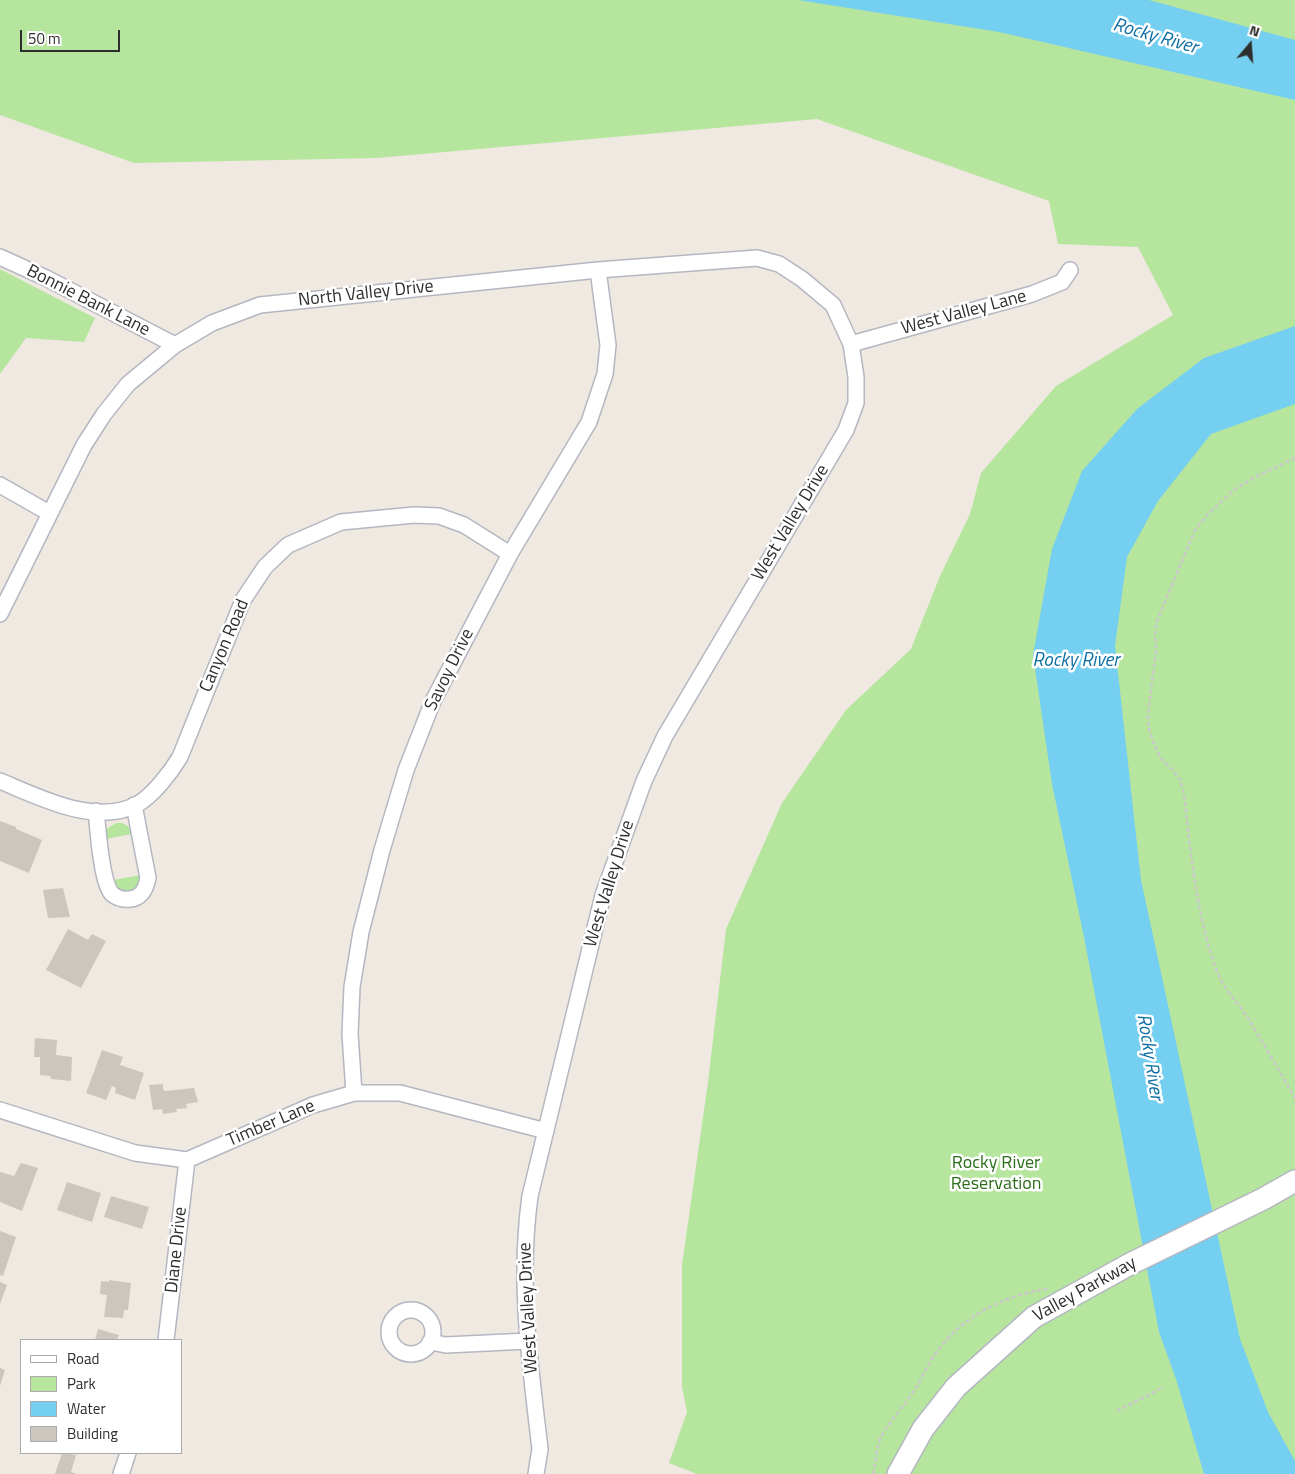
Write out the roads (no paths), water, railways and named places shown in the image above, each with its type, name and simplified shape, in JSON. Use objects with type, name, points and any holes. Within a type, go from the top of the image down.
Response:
[{"type":"street","name":"Bonnie Bank Lane","points":[[0,257],[46,278],[175,345]]},
{"type":"street","name":"North Valley Drive","points":[[0,614],[84,445],[104,414],[128,384],[175,345],[212,323],[260,305],[598,270],[757,258],[779,264],[802,279],[833,305],[851,344]]},
{"type":"street","name":"Savoy Drive","points":[[354,1093],[350,1034],[352,986],[361,932],[382,850],[406,770],[433,701],[510,554],[589,422],[605,374],[608,345],[598,270]]},
{"type":"street","name":"West Valley Lane","points":[[851,344],[1032,294],[1062,282],[1070,270]]},
{"type":"street","name":"West Valley Drive","points":[[536,1474],[540,1449],[524,1291],[526,1228],[530,1196],[603,895],[644,781],[666,736],[846,430],[856,403],[856,377],[851,344]]},
{"type":"street","points":[[0,485],[49,513]]},
{"type":"street","name":"Canyon Road","points":[[0,781],[53,803],[81,810],[116,812],[134,805],[168,776],[180,757],[242,600],[265,567],[288,545],[340,522],[414,515],[439,516],[464,525],[510,554]]},
{"type":"street","points":[[96,811],[106,882],[112,894],[122,899],[132,899],[140,896],[146,889],[148,878],[134,805]]},
{"type":"street","name":"Timber Lane","points":[[187,1160],[313,1105],[354,1093],[400,1093],[546,1130]]},
{"type":"street","points":[[0,1110],[135,1153],[187,1160]]},
{"type":"street","name":"Diane Drive","points":[[166,1339],[187,1160]]},
{"type":"street","name":"Valley Parkway","points":[[898,1474],[923,1429],[956,1388],[1034,1316],[1130,1264],[1263,1199],[1295,1181]]},
{"type":"street","points":[[430,1342],[446,1345],[528,1342]]},
{"type":"street","points":[[121,1474],[128,1454]]},
{"type":"water","name":"Rocky River","points":[[798,0],[1149,0],[1295,40],[1295,100],[999,32]]},
{"type":"water","name":"Rocky River","points":[[1295,326],[1295,404],[1211,434],[1158,501],[1127,557],[1115,646],[1141,880],[1240,1339],[1268,1412],[1295,1461],[1295,1474],[1204,1474],[1176,1379],[1159,1332],[1084,937],[1052,784],[1033,655],[1052,549],[1082,471],[1137,409],[1204,358]]},
{"type":"park label","name":"Rocky River Reservation","points":[[996,1174]]}]
